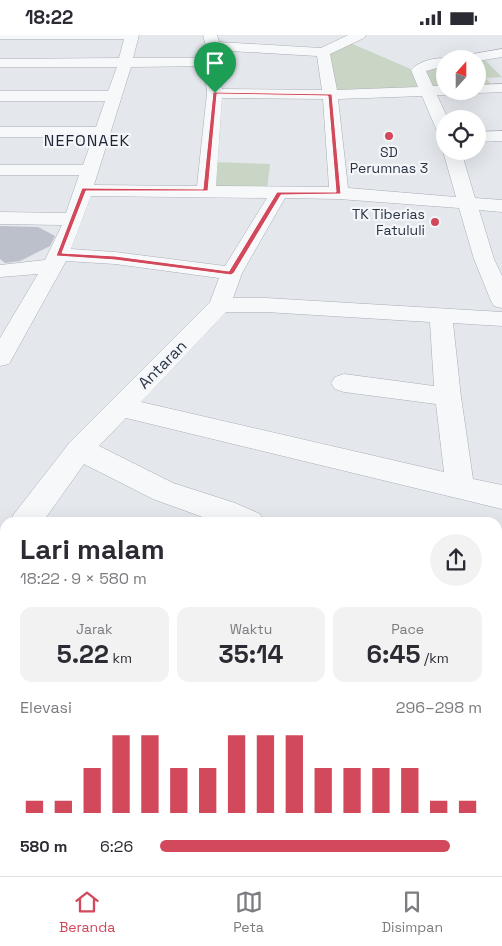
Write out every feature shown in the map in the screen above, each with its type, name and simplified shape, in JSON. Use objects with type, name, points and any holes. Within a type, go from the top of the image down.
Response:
[{"type":"street","points":[[0,35],[132,35],[126,63],[74,219],[56,260],[0,358]]},
{"type":"street","points":[[206,190],[215,93],[211,62],[211,40],[323,52],[359,35]]},
{"type":"street","points":[[323,52],[330,95],[339,193]]},
{"type":"street","points":[[486,56],[502,53]]},
{"type":"street","points":[[0,63],[211,62]]},
{"type":"street","points":[[436,64],[419,68],[418,70],[436,110]]},
{"type":"street","points":[[486,89],[502,88]]},
{"type":"street","points":[[215,93],[330,95],[436,90]]},
{"type":"street","points":[[0,96],[114,96]]},
{"type":"street","points":[[0,132],[102,132]]},
{"type":"street","points":[[486,137],[502,136]]},
{"type":"street","points":[[455,160],[484,259],[502,301]]},
{"type":"street","points":[[0,170],[91,170]]},
{"type":"street","points":[[84,190],[339,193],[502,205]]},
{"type":"street","name":"Antaran","points":[[29,517],[80,449],[220,305],[231,273],[279,193]]},
{"type":"street","points":[[0,218],[74,219]]},
{"type":"street","points":[[0,271],[56,260],[115,258],[231,273]]},
{"type":"street","points":[[220,305],[266,305],[502,319]]},
{"type":"street","points":[[441,316],[448,397],[460,488]]},
{"type":"street","points":[[344,383],[448,397]]},
{"type":"street","points":[[120,407],[502,497]]},
{"type":"street","points":[[80,449],[163,491],[236,517]]},
{"type":"green space","points":[[348,42],[413,70],[420,88],[336,92],[330,53]]},
{"type":"green space","points":[[486,61],[502,77],[486,78]]},
{"type":"green space","points":[[436,67],[436,88],[432,88],[425,71]]},
{"type":"green space","points":[[486,78],[492,86],[486,86]]},
{"type":"green space","points":[[213,162],[270,164],[267,189],[209,188]]},
{"type":"building","points":[[0,226],[38,227],[55,236],[50,246],[20,261],[5,263],[0,259]]},
{"type":"place","name":"SD Perumnas 3","points":[[389,136]]},
{"type":"place","name":"TK Tiberias Fatululi","points":[[435,222]]},
{"type":"district","name":"NEFONAEK","points":[[87,140]]},
{"type":"route","points":[[215,93],[330,95],[339,193],[279,193],[231,273],[115,258],[58,255],[84,190],[206,190],[215,93]]}]
